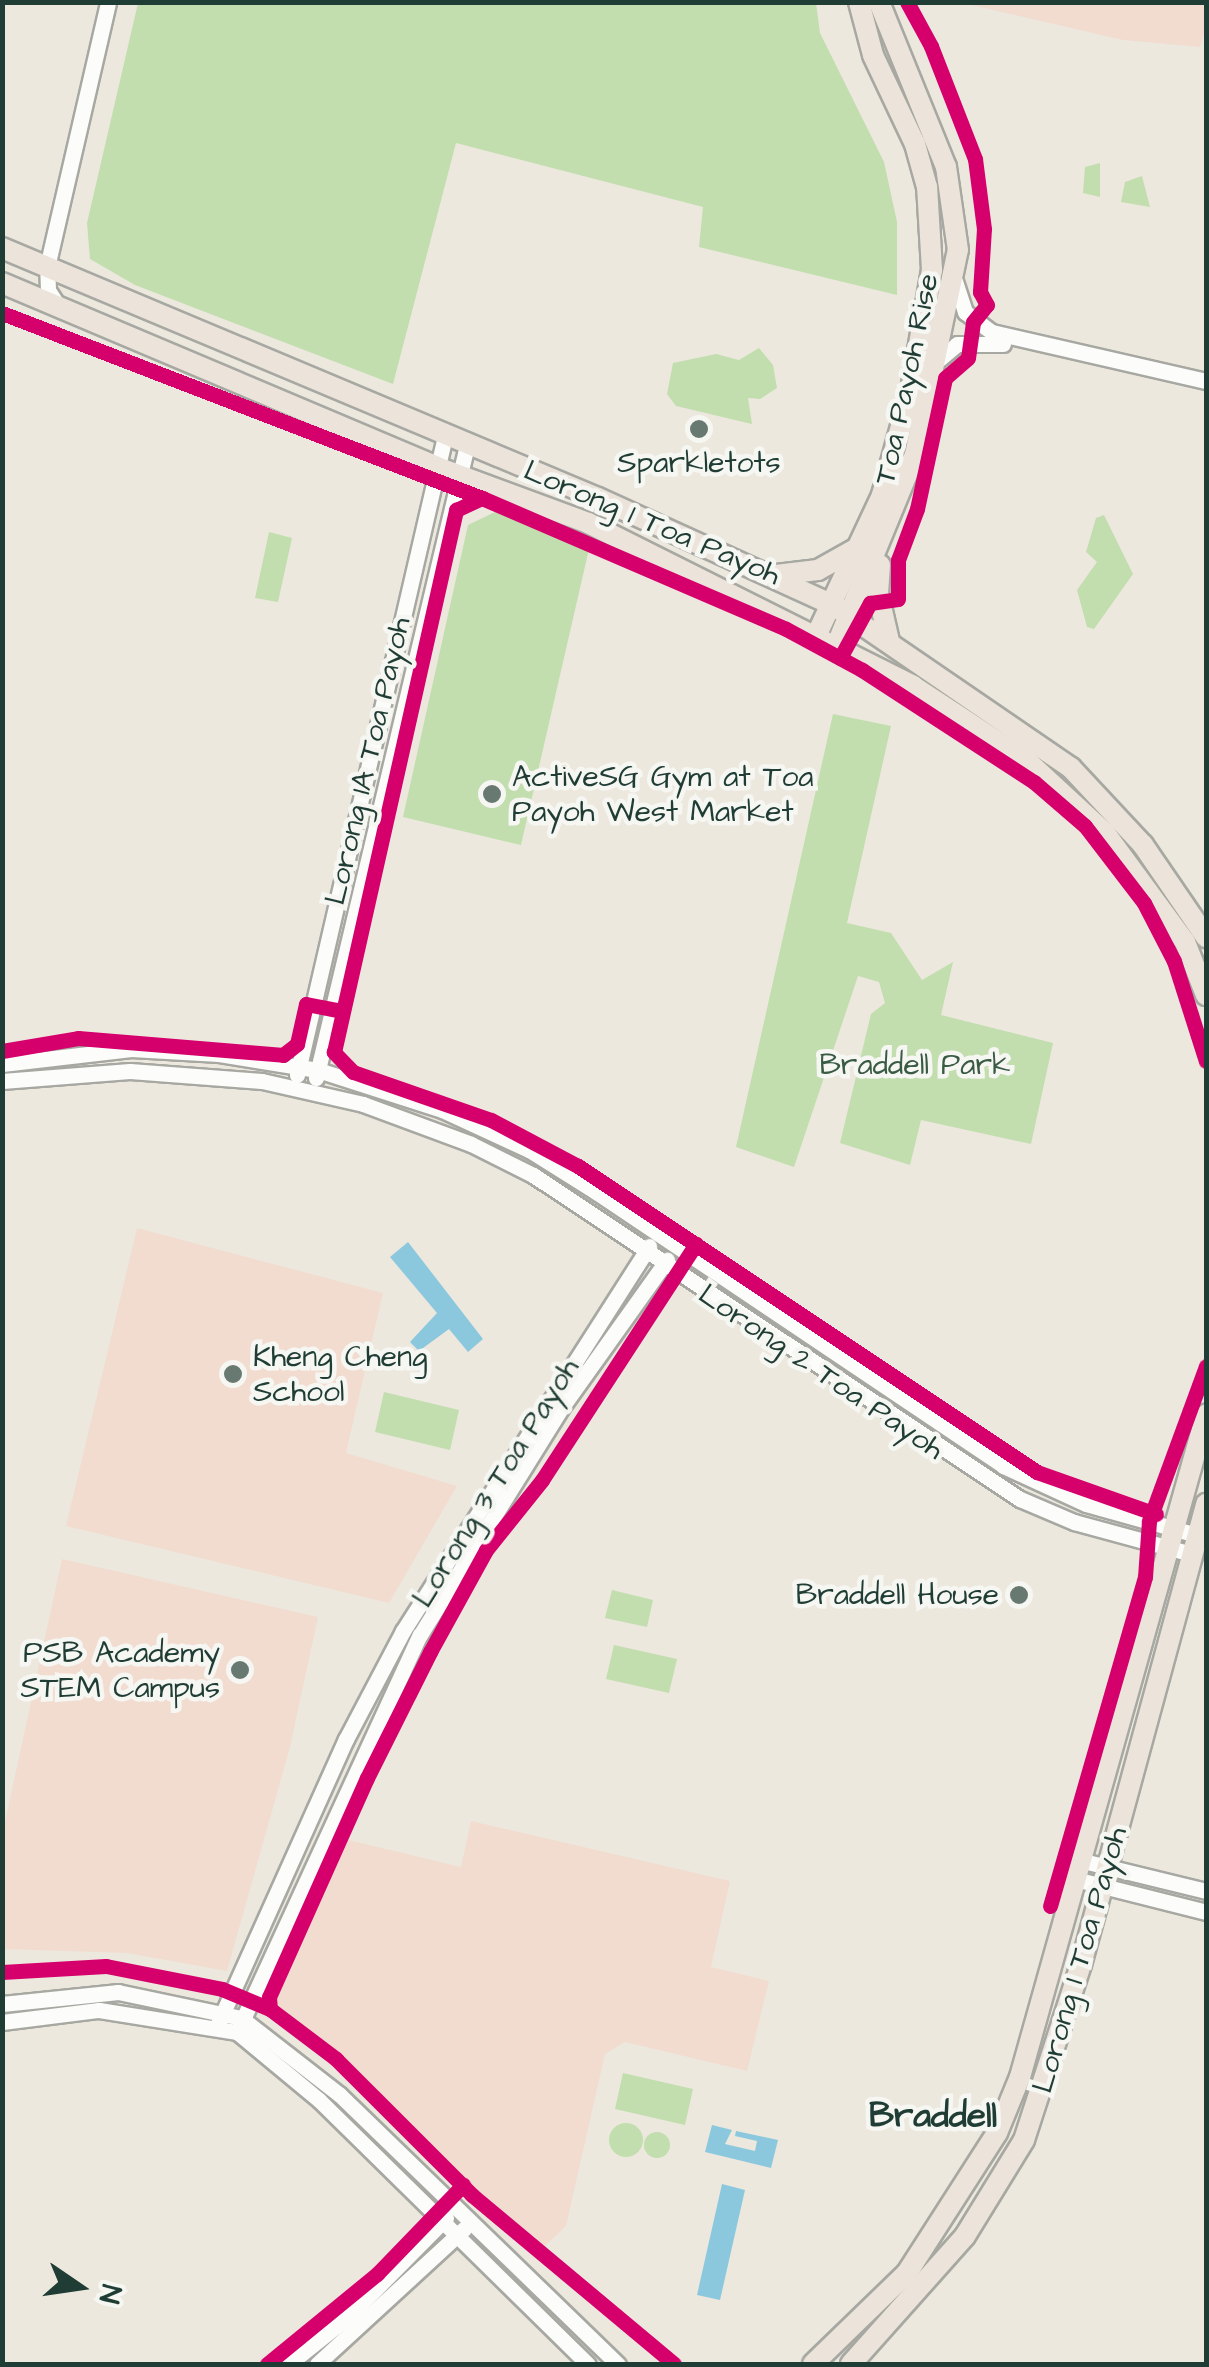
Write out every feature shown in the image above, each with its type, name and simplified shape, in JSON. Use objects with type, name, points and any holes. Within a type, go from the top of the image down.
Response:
[{"type":"main road","name":"Toa Payoh Rise","points":[[838,644],[852,616],[910,390],[933,233],[916,144],[873,55],[859,2]]},
{"type":"main road","name":"Toa Payoh Rise","points":[[817,634],[872,544],[915,456],[955,281],[956,219],[946,167],[878,2]]},
{"type":"main road","name":"Lorong 1 Toa Payoh","points":[[2,248],[350,387],[446,436],[774,575],[833,605],[1071,768],[1143,845],[1206,937]]},
{"type":"main road","name":"Lorong 1 Toa Payoh","points":[[2,283],[447,470],[588,523],[838,644],[996,738],[1051,780],[1148,888],[1185,942],[1206,996]]},
{"type":"main road","points":[[774,575],[818,570],[872,544],[889,641]]},
{"type":"main road","name":"Lorong 1 Toa Payoh","points":[[813,2364],[908,2274],[997,2134],[1020,2078],[1206,1415]]},
{"type":"main road","name":"Lorong 1 Toa Payoh","points":[[851,2364],[965,2236],[1024,2140],[1105,1876],[1206,1504]]},
{"type":"street","points":[[60,308],[48,290],[47,267],[108,2]]},
{"type":"street","points":[[54,246],[68,276]]},
{"type":"street","points":[[955,281],[965,312],[992,332],[1206,381]]},
{"type":"street","points":[[937,361],[958,344],[990,341],[1206,390]]},
{"type":"street","name":"Lorong 1A Toa Payoh","points":[[314,1091],[447,470],[446,436]]},
{"type":"street","name":"Lorong 1A Toa Payoh","points":[[294,1087],[332,920],[447,470],[467,445]]},
{"type":"street","points":[[332,920],[349,924]]},
{"type":"street","name":"Lorong 2 Toa Payoh","points":[[2,1064],[131,1049],[299,1066],[501,1135],[658,1234],[1003,1466],[1170,1538]]},
{"type":"street","name":"Lorong 2 Toa Payoh","points":[[2,1081],[130,1071],[294,1087],[493,1154],[1020,1499],[1194,1544]]},
{"type":"street","name":"Lorong 3 Toa Payoh","points":[[219,2019],[346,1738],[460,1537],[658,1234]]},
{"type":"street","name":"Lorong 3 Toa Payoh","points":[[239,2025],[366,1750],[460,1566],[675,1248]]},
{"type":"street","points":[[346,1738],[366,1750]]},
{"type":"street","points":[[1077,1869],[1206,1912]]},
{"type":"street","points":[[1105,1876],[1206,1891]]},
{"type":"street","points":[[2,2004],[118,1992],[239,2025],[340,2094],[618,2364]]},
{"type":"street","points":[[2,2022],[99,2010],[219,2019]]},
{"type":"street","points":[[239,2025],[588,2364]]},
{"type":"street","points":[[290,2364],[349,2316],[456,2208]]},
{"type":"street","points":[[318,2364],[470,2222]]},
{"type":"shaded area","points":[[963,3],[1206,3],[1206,28],[1200,47],[1123,40]]},
{"type":"shaded area","name":"Kheng Cheng School","points":[[137,1228],[383,1293],[346,1453],[457,1486],[389,1603],[66,1526]]},
{"type":"shaded area","points":[[62,1559],[318,1617],[290,1747],[227,1971],[127,1953],[3,1949],[3,1831]]},
{"type":"shaded area","points":[[471,1821],[730,1881],[711,1967],[769,1981],[747,2071],[625,2042],[605,2054],[566,2226],[544,2247],[262,2005],[332,1836],[461,1867]]},
{"type":"green space","points":[[138,3],[816,3],[820,33],[884,162],[897,222],[897,295],[699,247],[703,207],[456,143],[393,384],[135,285],[90,259],[87,223]]},
{"type":"green space","points":[[1100,163],[1100,197],[1083,193],[1085,167]]},
{"type":"green space","points":[[1142,176],[1150,207],[1121,202],[1125,182]]},
{"type":"green space","points":[[759,348],[773,365],[777,388],[760,399],[748,398],[752,424],[676,406],[667,394],[673,363],[716,354],[739,360]]},
{"type":"green space","points":[[495,512],[589,549],[521,845],[403,817],[468,525]]},
{"type":"green space","points":[[1104,515],[1133,574],[1094,629],[1087,627],[1077,590],[1097,562],[1086,552],[1096,518]]},
{"type":"green space","points":[[269,532],[292,538],[278,602],[255,598]]},
{"type":"green space","name":"Braddell Park","points":[[833,714],[891,726],[847,923],[891,933],[922,980],[953,962],[941,1015],[1053,1043],[1031,1144],[921,1120],[910,1165],[840,1143],[871,1014],[885,1003],[879,982],[858,976],[794,1167],[736,1147]]},
{"type":"green space","points":[[384,1392],[459,1410],[450,1450],[375,1432]]},
{"type":"green space","points":[[612,1590],[653,1600],[647,1627],[605,1618]]},
{"type":"green space","points":[[614,1645],[677,1659],[669,1693],[606,1679]]},
{"type":"green space","points":[[623,2073],[693,2089],[685,2125],[615,2109]]},
{"type":"green space","points":[[626,2123],[638,2128],[643,2140],[638,2152],[626,2157],[614,2152],[609,2140],[614,2128]]},
{"type":"green space","points":[[657,2132],[666,2136],[670,2145],[666,2154],[657,2158],[648,2154],[644,2145],[648,2136]]},
{"type":"water","points":[[408,1242],[483,1339],[468,1352],[449,1329],[419,1351],[410,1342],[437,1313],[390,1257]]},
{"type":"water","points":[[712,2125],[732,2130],[725,2144],[755,2151],[757,2141],[735,2136],[736,2131],[778,2140],[771,2168],[705,2152]]},
{"type":"water","points":[[722,2184],[745,2190],[720,2300],[697,2295]]},
{"type":"cycle path","points":[[840,658],[870,603],[898,599],[898,560],[917,509],[945,378],[968,358],[973,322],[987,305],[980,292],[984,229],[975,159],[931,46],[907,2]]},
{"type":"cycle path","points":[[2,313],[482,498]]},
{"type":"cycle path","points":[[1156,1514],[1037,1472],[578,1166],[491,1120],[353,1072],[334,1052],[456,510],[482,498],[786,629],[862,670],[1034,782],[1085,826],[1144,903],[1174,961],[1206,1061]]},
{"type":"cycle path","points":[[2,1051],[78,1038],[283,1055],[297,1044],[306,1004],[341,1011]]},
{"type":"cycle path","points":[[270,2009],[269,1997],[367,1778],[486,1550],[542,1480],[696,1244]]},
{"type":"cycle path","points":[[1050,1906],[1145,1577],[1149,1521],[1206,1366]]},
{"type":"cycle path","points":[[2,1972],[106,1966],[222,1989],[270,2009],[336,2059],[472,2195],[674,2364]]},
{"type":"cycle path","points":[[267,2364],[377,2274],[463,2185]]},
{"type":"place","name":"Sparkletots","points":[[699,429]]},
{"type":"place","name":"ActiveSG Gym at Toa Payoh West Market","points":[[492,794]]},
{"type":"place","name":"Kheng Cheng School","points":[[233,1374]]},
{"type":"place","name":"Braddell House","points":[[1019,1595]]},
{"type":"place","name":"PSB Academy STEM Campus","points":[[240,1670]]},
{"type":"district","name":"Braddell","points":[[933,2116]]}]
